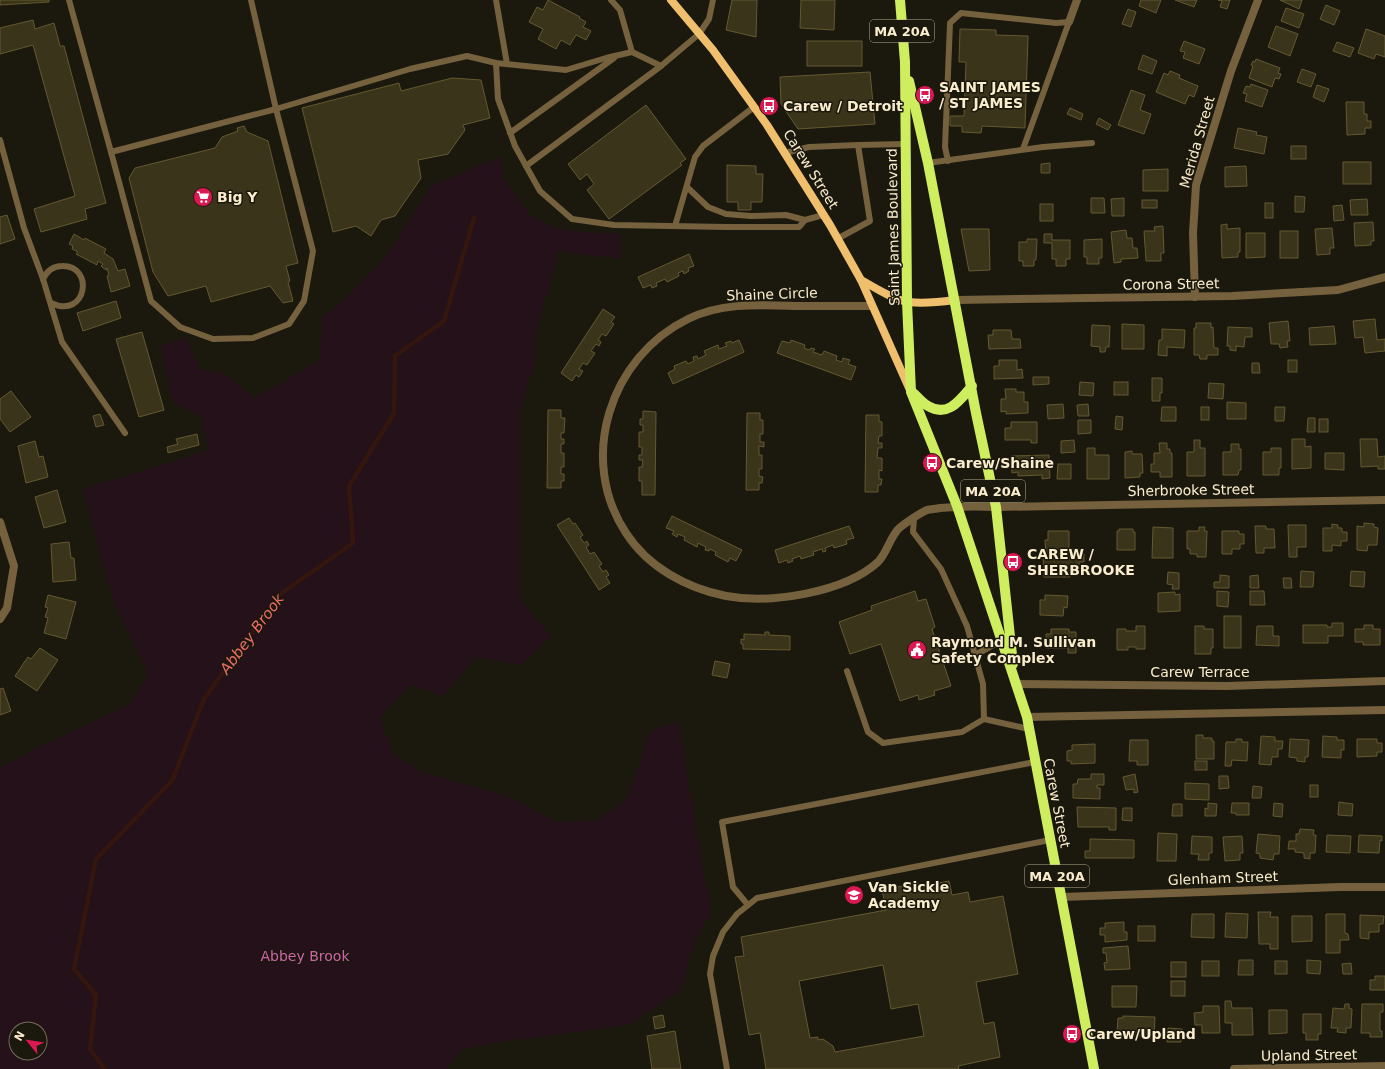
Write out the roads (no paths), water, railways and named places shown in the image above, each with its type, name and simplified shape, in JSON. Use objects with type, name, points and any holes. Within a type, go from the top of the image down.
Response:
[{"type":"main road","name":"Carew Street","points":[[672,0],[754,107],[785,153],[823,215],[861,280],[911,392],[956,506],[1027,717],[1094,1069]]},
{"type":"main road","name":"Saint James Boulevard","points":[[900,0],[905,62],[907,302],[911,392]]},
{"type":"main road","name":"Saint James Boulevard","points":[[905,62],[928,163],[955,300]]},
{"type":"main road","points":[[861,280],[884,293],[907,302],[932,303],[955,300]]},
{"type":"main road","name":"Carew Street","points":[[955,300],[996,507],[1016,684]]},
{"type":"main road","points":[[911,392],[928,406],[941,411],[955,405],[972,386]]},
{"type":"street","points":[[1069,22],[1077,0]]},
{"type":"street","name":"Merida Street","points":[[1195,297],[1193,233],[1196,185],[1231,71],[1258,0]]},
{"type":"street","name":"Corona Street","points":[[955,300],[1232,296],[1338,290],[1385,277]]},
{"type":"street","name":"Shaine Circle","points":[[872,306],[737,305],[706,311],[672,327],[657,338],[642,352],[629,369],[619,386],[611,406],[605,428],[603,464],[608,493],[618,520],[635,545],[659,568],[674,577],[708,592],[728,596],[748,598],[786,597],[833,586],[858,576],[879,560],[897,529],[928,510],[956,506]]},
{"type":"street","name":"Sherbrooke Street","points":[[996,507],[1385,500]]},
{"type":"street","points":[[956,506],[996,507]]},
{"type":"street","points":[[0,522],[14,566],[7,608],[0,620]]},
{"type":"street","name":"Carew Terrace","points":[[1016,684],[1227,686],[1385,681]]},
{"type":"street","points":[[1027,717],[1385,710]]},
{"type":"street","name":"Glenham Street","points":[[1062,897],[1340,887],[1385,887]]},
{"type":"street","name":"Upland Street","points":[[1234,1069],[1385,1066]]},
{"type":"lane","points":[[69,0],[151,301],[180,327],[213,339],[253,338],[289,324],[304,301],[313,252],[276,109],[251,0]]},
{"type":"lane","points":[[496,0],[507,64]]},
{"type":"lane","points":[[611,0],[620,10],[632,52]]},
{"type":"lane","points":[[526,166],[661,66],[699,34],[709,19],[714,0]]},
{"type":"lane","points":[[948,161],[946,147],[950,22],[962,13],[1056,23],[1069,22],[1023,149]]},
{"type":"lane","points":[[111,152],[276,109],[410,68],[467,56],[496,63],[566,70],[632,52],[661,66]]},
{"type":"lane","points":[[510,133],[617,56]]},
{"type":"lane","points":[[496,63],[498,99],[515,146],[540,191],[572,219],[614,225],[726,227],[799,226],[805,220],[823,215]]},
{"type":"lane","points":[[675,226],[695,157],[703,146],[754,107]]},
{"type":"lane","points":[[0,140],[24,228],[43,279],[62,342],[124,433]]},
{"type":"lane","points":[[928,163],[1023,149],[1092,143]]},
{"type":"lane","points":[[785,153],[809,147],[906,144]]},
{"type":"lane","points":[[837,239],[870,221],[858,145]]},
{"type":"lane","points":[[686,187],[708,207],[726,214],[751,216],[786,215],[805,220]]},
{"type":"lane","points":[[43,279],[46,273],[58,266],[72,267],[81,277],[83,290],[76,302],[63,307],[51,303]]},
{"type":"lane","points":[[914,519],[913,532],[941,569],[967,626],[983,684],[984,719]]},
{"type":"lane","points":[[975,655],[1001,642]]},
{"type":"lane","points":[[848,672],[868,732],[883,743],[962,732],[984,719],[1029,729]]},
{"type":"lane","points":[[748,905],[733,887],[722,822],[1035,762]]},
{"type":"lane","points":[[727,1069],[710,974],[714,956],[723,932],[737,914],[757,898],[1050,840]]},
{"type":"waterway","name":"Abbey Brook","points":[[105,1069],[90,1049],[96,995],[74,969],[96,859],[172,781],[204,699],[279,595],[353,543],[349,486],[394,413],[395,356],[444,321],[474,218]]},
{"type":"place","name":"SAINT JAMES / ST JAMES","points":[[925,95]]},
{"type":"place","name":"Carew / Detroit","points":[[769,106]]},
{"type":"place","name":"Big Y","points":[[203,197]]},
{"type":"place","name":"Carew/Shaine","points":[[932,463]]},
{"type":"place","name":"CAREW / SHERBROOKE","points":[[1013,562]]},
{"type":"place","name":"Raymond M. Sullivan Safety Complex","points":[[917,650]]},
{"type":"place","name":"Van Sickle Academy","points":[[854,895]]},
{"type":"place","name":"Carew/Upland","points":[[1072,1034]]}]
